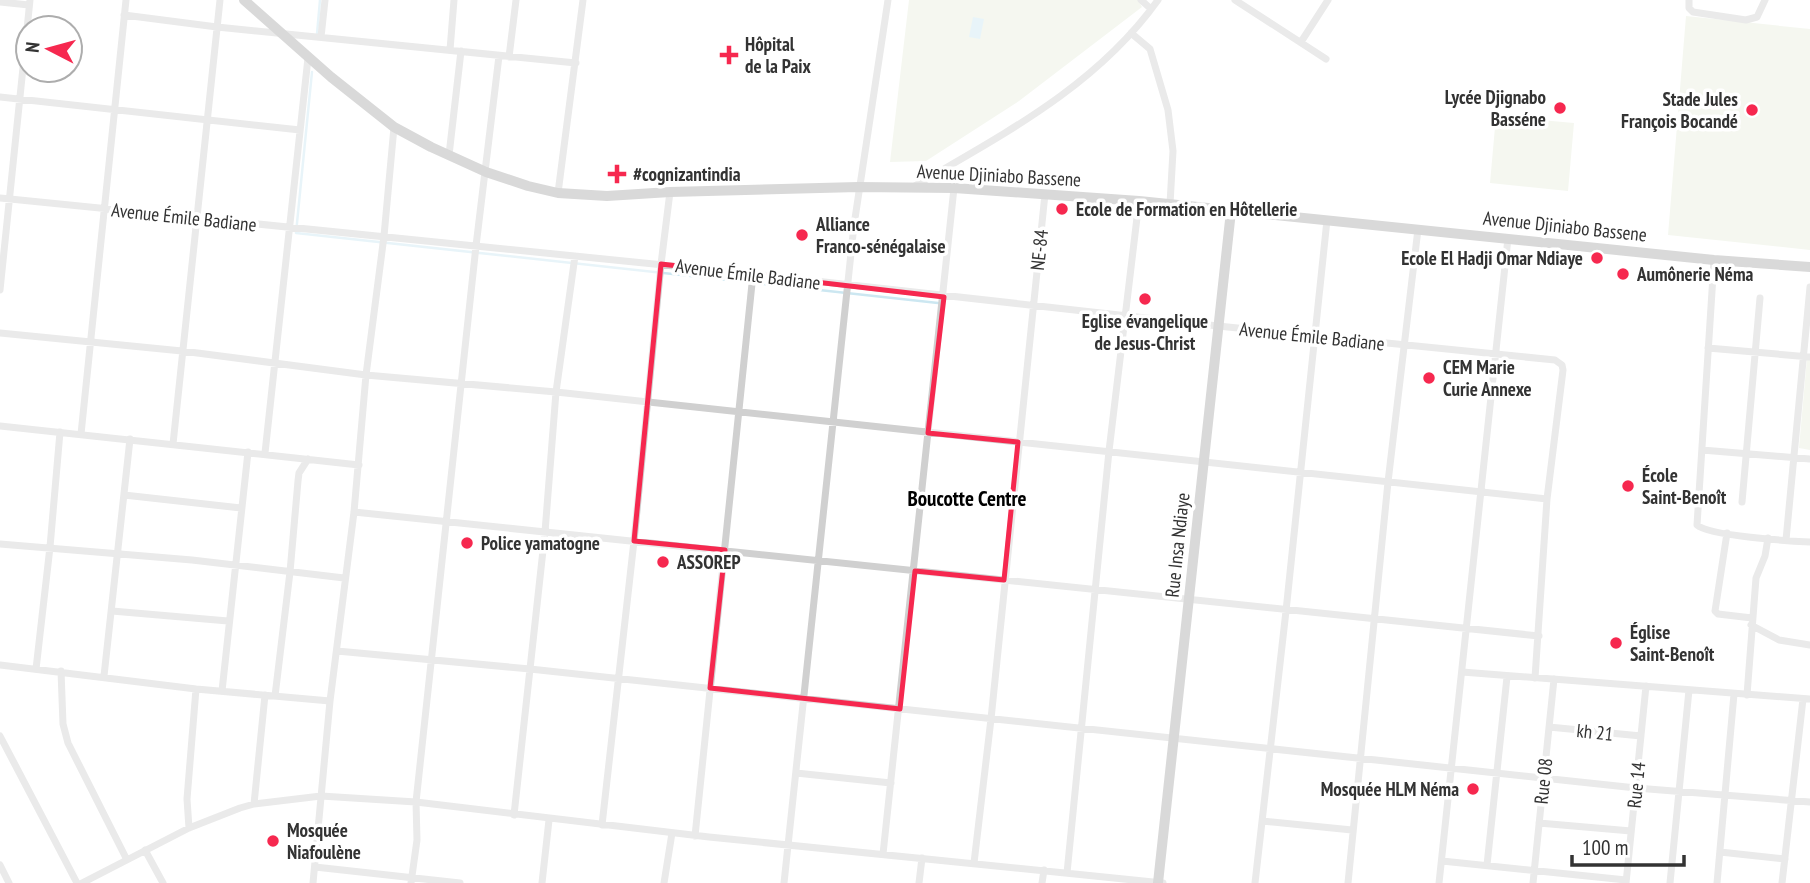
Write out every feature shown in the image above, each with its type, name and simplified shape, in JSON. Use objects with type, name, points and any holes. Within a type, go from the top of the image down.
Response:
[{"type":"main road","name":"Avenue Djiniabo Bassene","points":[[244,0],[308,58],[394,127],[486,172],[558,193],[607,196],[858,187],[954,188],[1139,201],[1714,260],[1810,267]]},
{"type":"main road","name":"Rue Insa Ndiaye","points":[[1160,883],[1231,211]]},
{"type":"street","points":[[81,434],[125,0]]},
{"type":"street","points":[[173,444],[220,0]]},
{"type":"street","points":[[321,37],[324,0]]},
{"type":"street","points":[[450,50],[454,0]]},
{"type":"street","points":[[509,57],[516,0]]},
{"type":"street","points":[[558,193],[583,0]]},
{"type":"street","points":[[784,883],[858,187],[888,0]]},
{"type":"street","points":[[1141,0],[1151,9]]},
{"type":"street","points":[[913,187],[1035,116],[1093,71],[1131,33],[1158,0]]},
{"type":"street","points":[[1235,0],[1326,59]]},
{"type":"street","points":[[1301,42],[1328,0]]},
{"type":"street","points":[[1689,0],[1689,8],[1693,12],[1746,20],[1757,17],[1765,0]]},
{"type":"street","points":[[0,2],[29,3],[0,290]]},
{"type":"street","points":[[124,15],[217,27],[576,63]]},
{"type":"street","points":[[1131,33],[1150,49],[1168,110],[1173,151],[1170,204]]},
{"type":"street","points":[[449,156],[461,51]]},
{"type":"street","points":[[412,881],[417,840],[416,802],[499,56]]},
{"type":"street","points":[[265,453],[308,58]]},
{"type":"street","points":[[0,96],[300,130]]},
{"type":"street","points":[[313,883],[330,701],[354,512],[366,374],[384,236],[394,127]]},
{"type":"street","points":[[883,854],[954,188]]},
{"type":"street","points":[[602,825],[670,192]]},
{"type":"street","name":"NE-84","points":[[974,863],[1045,194]]},
{"type":"street","name":"Avenue Émile Badiane","points":[[0,198],[661,264],[1218,327],[1555,360],[1562,365],[1547,499]]},
{"type":"street","points":[[1067,873],[1094,589],[1139,201]]},
{"type":"street","points":[[1255,883],[1327,220]]},
{"type":"street","points":[[1348,883],[1388,482],[1418,229]]},
{"type":"street","points":[[1439,883],[1508,238]]},
{"type":"street","points":[[514,816],[545,532],[556,392],[575,256]]},
{"type":"street","points":[[1714,260],[1698,525],[1701,529],[1727,533],[1810,542]]},
{"type":"street","points":[[695,835],[752,274]]},
{"type":"street","points":[[1786,540],[1793,458],[1807,357],[1810,287]]},
{"type":"street","points":[[1742,502],[1760,298]]},
{"type":"street","points":[[0,333],[1547,499],[1535,678]]},
{"type":"street","points":[[1708,348],[1807,357]]},
{"type":"street","points":[[0,426],[359,465]]},
{"type":"street","points":[[36,668],[60,432]]},
{"type":"street","points":[[104,676],[130,439]]},
{"type":"street","points":[[1702,450],[1810,459]]},
{"type":"street","points":[[222,691],[248,452]]},
{"type":"street","points":[[275,696],[299,473],[308,459]]},
{"type":"street","points":[[124,495],[241,508]]},
{"type":"street","points":[[354,512],[1375,621],[1539,636]]},
{"type":"street","points":[[1727,533],[1715,611],[1751,622],[1779,640],[1810,645]]},
{"type":"street","points":[[1747,695],[1756,578],[1765,556],[1768,538]]},
{"type":"street","points":[[0,544],[236,565],[344,578]]},
{"type":"street","points":[[112,611],[228,621]]},
{"type":"street","points":[[337,651],[619,678],[1636,788],[1810,802]]},
{"type":"street","points":[[0,665],[196,689],[330,701]]},
{"type":"street","points":[[61,671],[64,724],[72,755],[127,858]]},
{"type":"street","points":[[1462,673],[1807,699],[1782,883]]},
{"type":"street","points":[[1487,865],[1507,677]]},
{"type":"street","name":"Rue 08","points":[[1533,883],[1555,679]]},
{"type":"street","name":"Rue 14","points":[[1626,882],[1646,686]]},
{"type":"street","points":[[189,828],[187,799],[196,689]]},
{"type":"street","points":[[1670,883],[1689,690]]},
{"type":"street","points":[[1717,883],[1734,694]]},
{"type":"street","points":[[254,804],[265,695]]},
{"type":"street","name":"kh 21","points":[[1549,727],[1641,736]]},
{"type":"street","points":[[0,736],[77,883]]},
{"type":"street","points":[[796,773],[891,783]]},
{"type":"street","points":[[82,883],[189,828],[254,804],[321,796],[416,802],[549,820],[1044,870],[1098,880],[1160,883]]},
{"type":"street","points":[[542,883],[549,820]]},
{"type":"street","points":[[1262,821],[1352,830]]},
{"type":"street","points":[[1539,823],[1631,831]]},
{"type":"street","points":[[664,883],[672,833]]},
{"type":"street","points":[[145,850],[163,883]]},
{"type":"street","points":[[1720,852],[1785,859]]},
{"type":"street","points":[[919,883],[922,858]]},
{"type":"street","points":[[1442,861],[1626,882]]},
{"type":"street","points":[[0,865],[9,883]]},
{"type":"street","points":[[315,867],[412,881],[460,883]]},
{"type":"street","points":[[1042,883],[1044,870]]},
{"type":"highlighted area","points":[[661,264],[944,297],[928,433],[1018,442],[1004,580],[915,571],[900,709],[710,688],[725,550],[634,541]]},
{"type":"green space","points":[[909,0],[1138,0],[1142,7],[1019,101],[926,161],[890,162]]},
{"type":"green space","points":[[1686,16],[1810,29],[1810,250],[1668,235]]},
{"type":"green space","points":[[1496,116],[1574,123],[1568,191],[1490,183]]},
{"type":"green space","points":[[1807,358],[1810,359],[1810,450],[1799,448]]},
{"type":"water","points":[[973,17],[984,19],[980,39],[969,37]]},
{"type":"waterway","points":[[317,34],[320,0]]},
{"type":"waterway","points":[[312,72],[296,233],[938,303]]},
{"type":"place","name":"Hôpital de la Paix","points":[[729,55]]},
{"type":"place","name":"Lycée Djignabo Basséne","points":[[1560,108]]},
{"type":"place","name":"Stade Jules François Bocandé","points":[[1752,110]]},
{"type":"place","name":"#cognizantindia","points":[[617,174]]},
{"type":"place","name":"Ecole de Formation en Hôtellerie","points":[[1062,209]]},
{"type":"place","name":"Alliance Franco-sénégalaise","points":[[802,235]]},
{"type":"place","name":"Ecole El Hadji Omar Ndiaye","points":[[1597,258]]},
{"type":"place","name":"Aumônerie Néma","points":[[1623,274]]},
{"type":"place","name":"Eglise évangelique de Jesus-Christ","points":[[1145,299]]},
{"type":"place","name":"CEM Marie Curie Annexe","points":[[1429,378]]},
{"type":"place","name":"École Saint-Benoît","points":[[1628,486]]},
{"type":"place","name":"Police yamatogne","points":[[467,543]]},
{"type":"place","name":"ASSOREP","points":[[663,562]]},
{"type":"place","name":"Église Saint-Benoît","points":[[1616,643]]},
{"type":"place","name":"Mosquée HLM Néma","points":[[1473,789]]},
{"type":"place","name":"Mosquée Niafoulène","points":[[273,841]]},
{"type":"district","name":"Boucotte Centre","points":[[967,499]]}]
